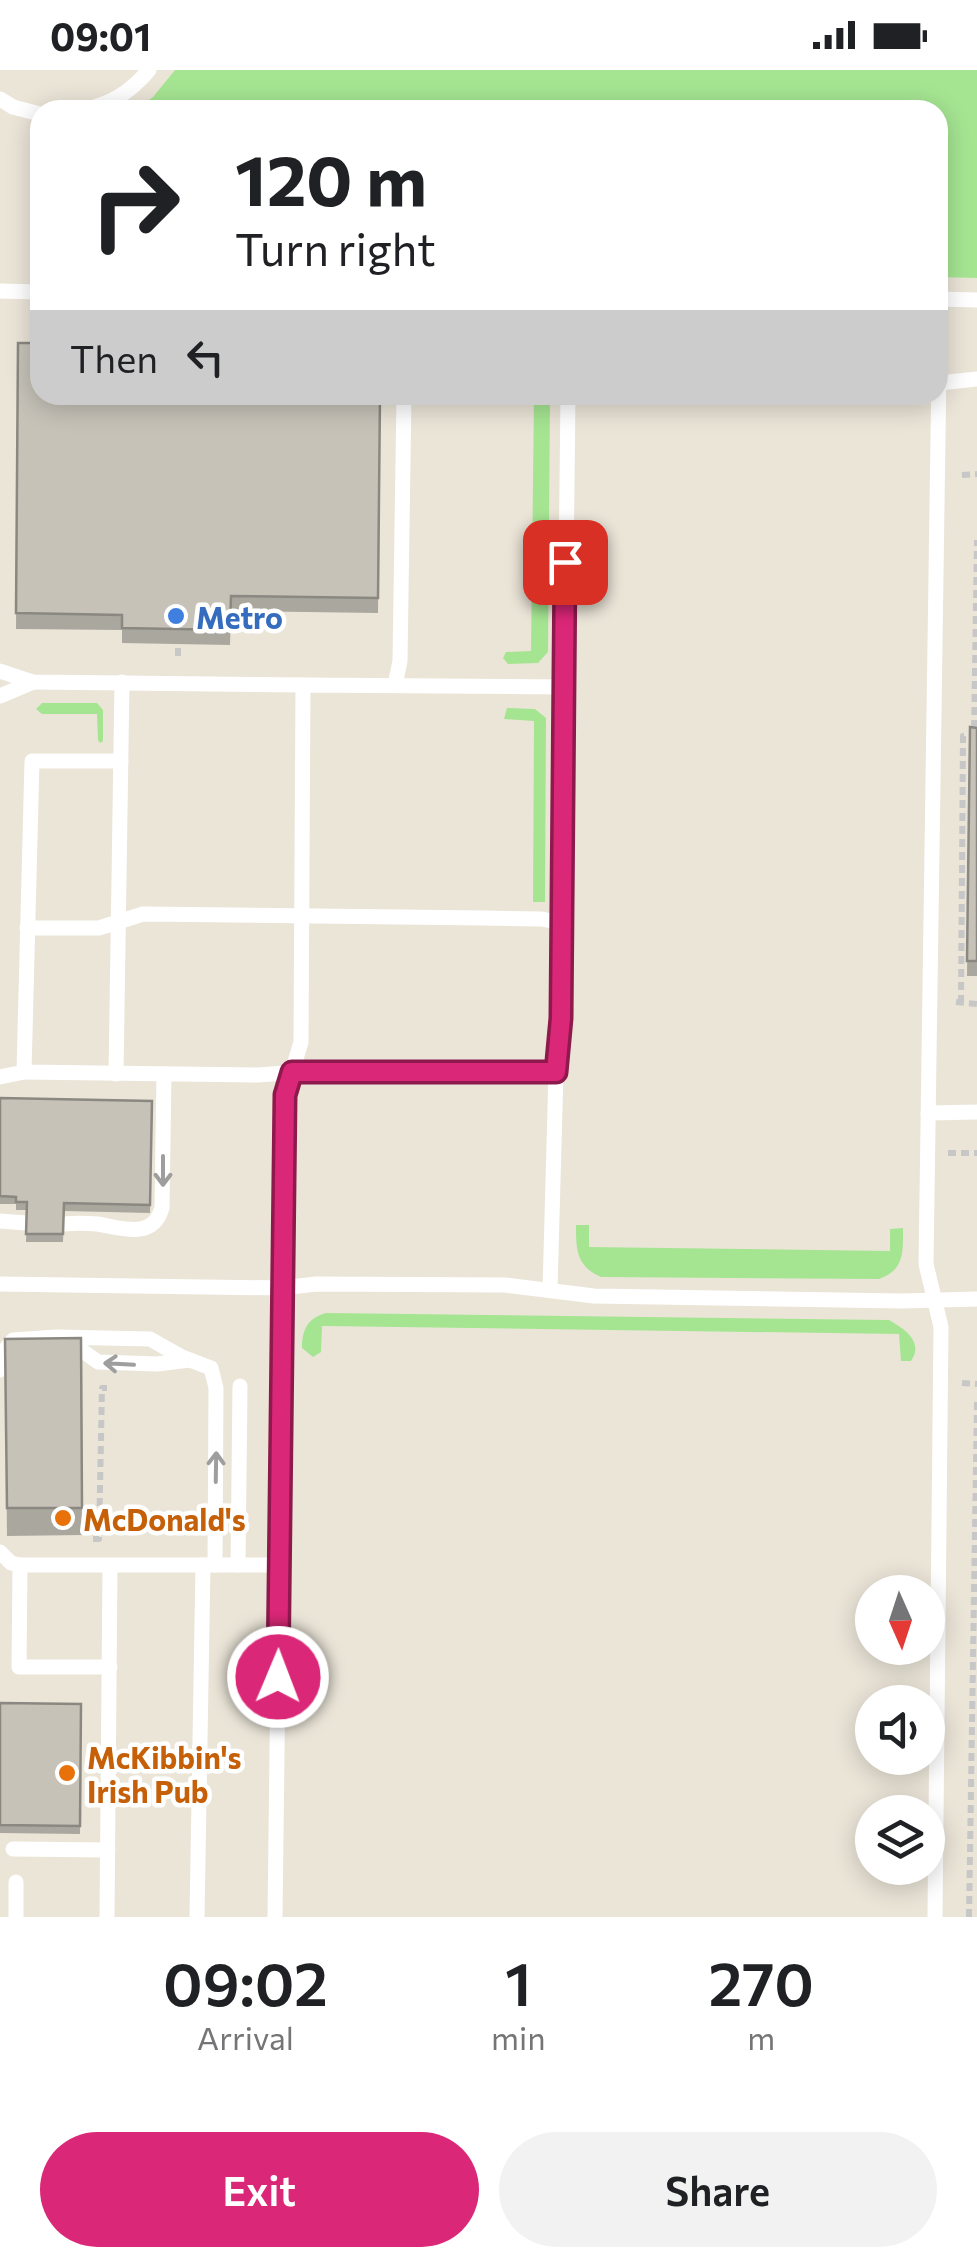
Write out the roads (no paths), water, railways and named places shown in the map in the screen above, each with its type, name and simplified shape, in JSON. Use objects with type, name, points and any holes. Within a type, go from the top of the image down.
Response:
[{"type":"lane","points":[[114,100],[132,90],[149,70]]},
{"type":"lane","points":[[0,99],[30,111]]},
{"type":"lane","points":[[0,291],[30,292]]},
{"type":"lane","points":[[948,300],[977,300]]},
{"type":"lane","points":[[948,382],[977,379]]},
{"type":"lane","points":[[396,686],[400,661],[404,405]]},
{"type":"lane","points":[[550,1290],[561,1018],[568,405]]},
{"type":"lane","points":[[935,1917],[941,1326],[926,1264],[939,405]]},
{"type":"lane","points":[[0,671],[33,682],[564,687]]},
{"type":"lane","points":[[0,696],[33,682]]},
{"type":"lane","points":[[116,1074],[122,682]]},
{"type":"lane","points":[[276,1917],[285,1095],[300,1042],[302,685]]},
{"type":"lane","points":[[24,1072],[32,761],[121,762]]},
{"type":"lane","points":[[28,928],[99,928],[143,914],[542,920],[561,924]]},
{"type":"lane","points":[[0,1078],[24,1072],[556,1072]]},
{"type":"lane","points":[[63,1224],[140,1231],[160,1218],[164,1074]]},
{"type":"lane","points":[[928,1113],[977,1112]]},
{"type":"lane","points":[[0,1222],[26,1223]]},
{"type":"lane","points":[[0,1284],[282,1288],[334,1284],[505,1285],[594,1296],[977,1299]]},
{"type":"lane","points":[[56,1337],[73,1342],[104,1363],[189,1360]]},
{"type":"lane","points":[[0,1370],[4,1352],[13,1340],[56,1337],[150,1339],[189,1360],[206,1364],[215,1373],[196,1917]]},
{"type":"lane","points":[[238,1565],[240,1386]]},
{"type":"lane","points":[[0,1552],[20,1565],[280,1565]]},
{"type":"lane","points":[[20,1565],[19,1667],[110,1668]]},
{"type":"lane","points":[[107,1917],[110,1566]]},
{"type":"lane","points":[[13,1849],[108,1850]]},
{"type":"lane","points":[[16,1882],[16,1917]]},
{"type":"place","name":"Metro","points":[[176,616]]},
{"type":"place","name":"McDonald's","points":[[63,1518]]},
{"type":"place","name":"McKibbin's Irish Pub","points":[[67,1773]]}]
